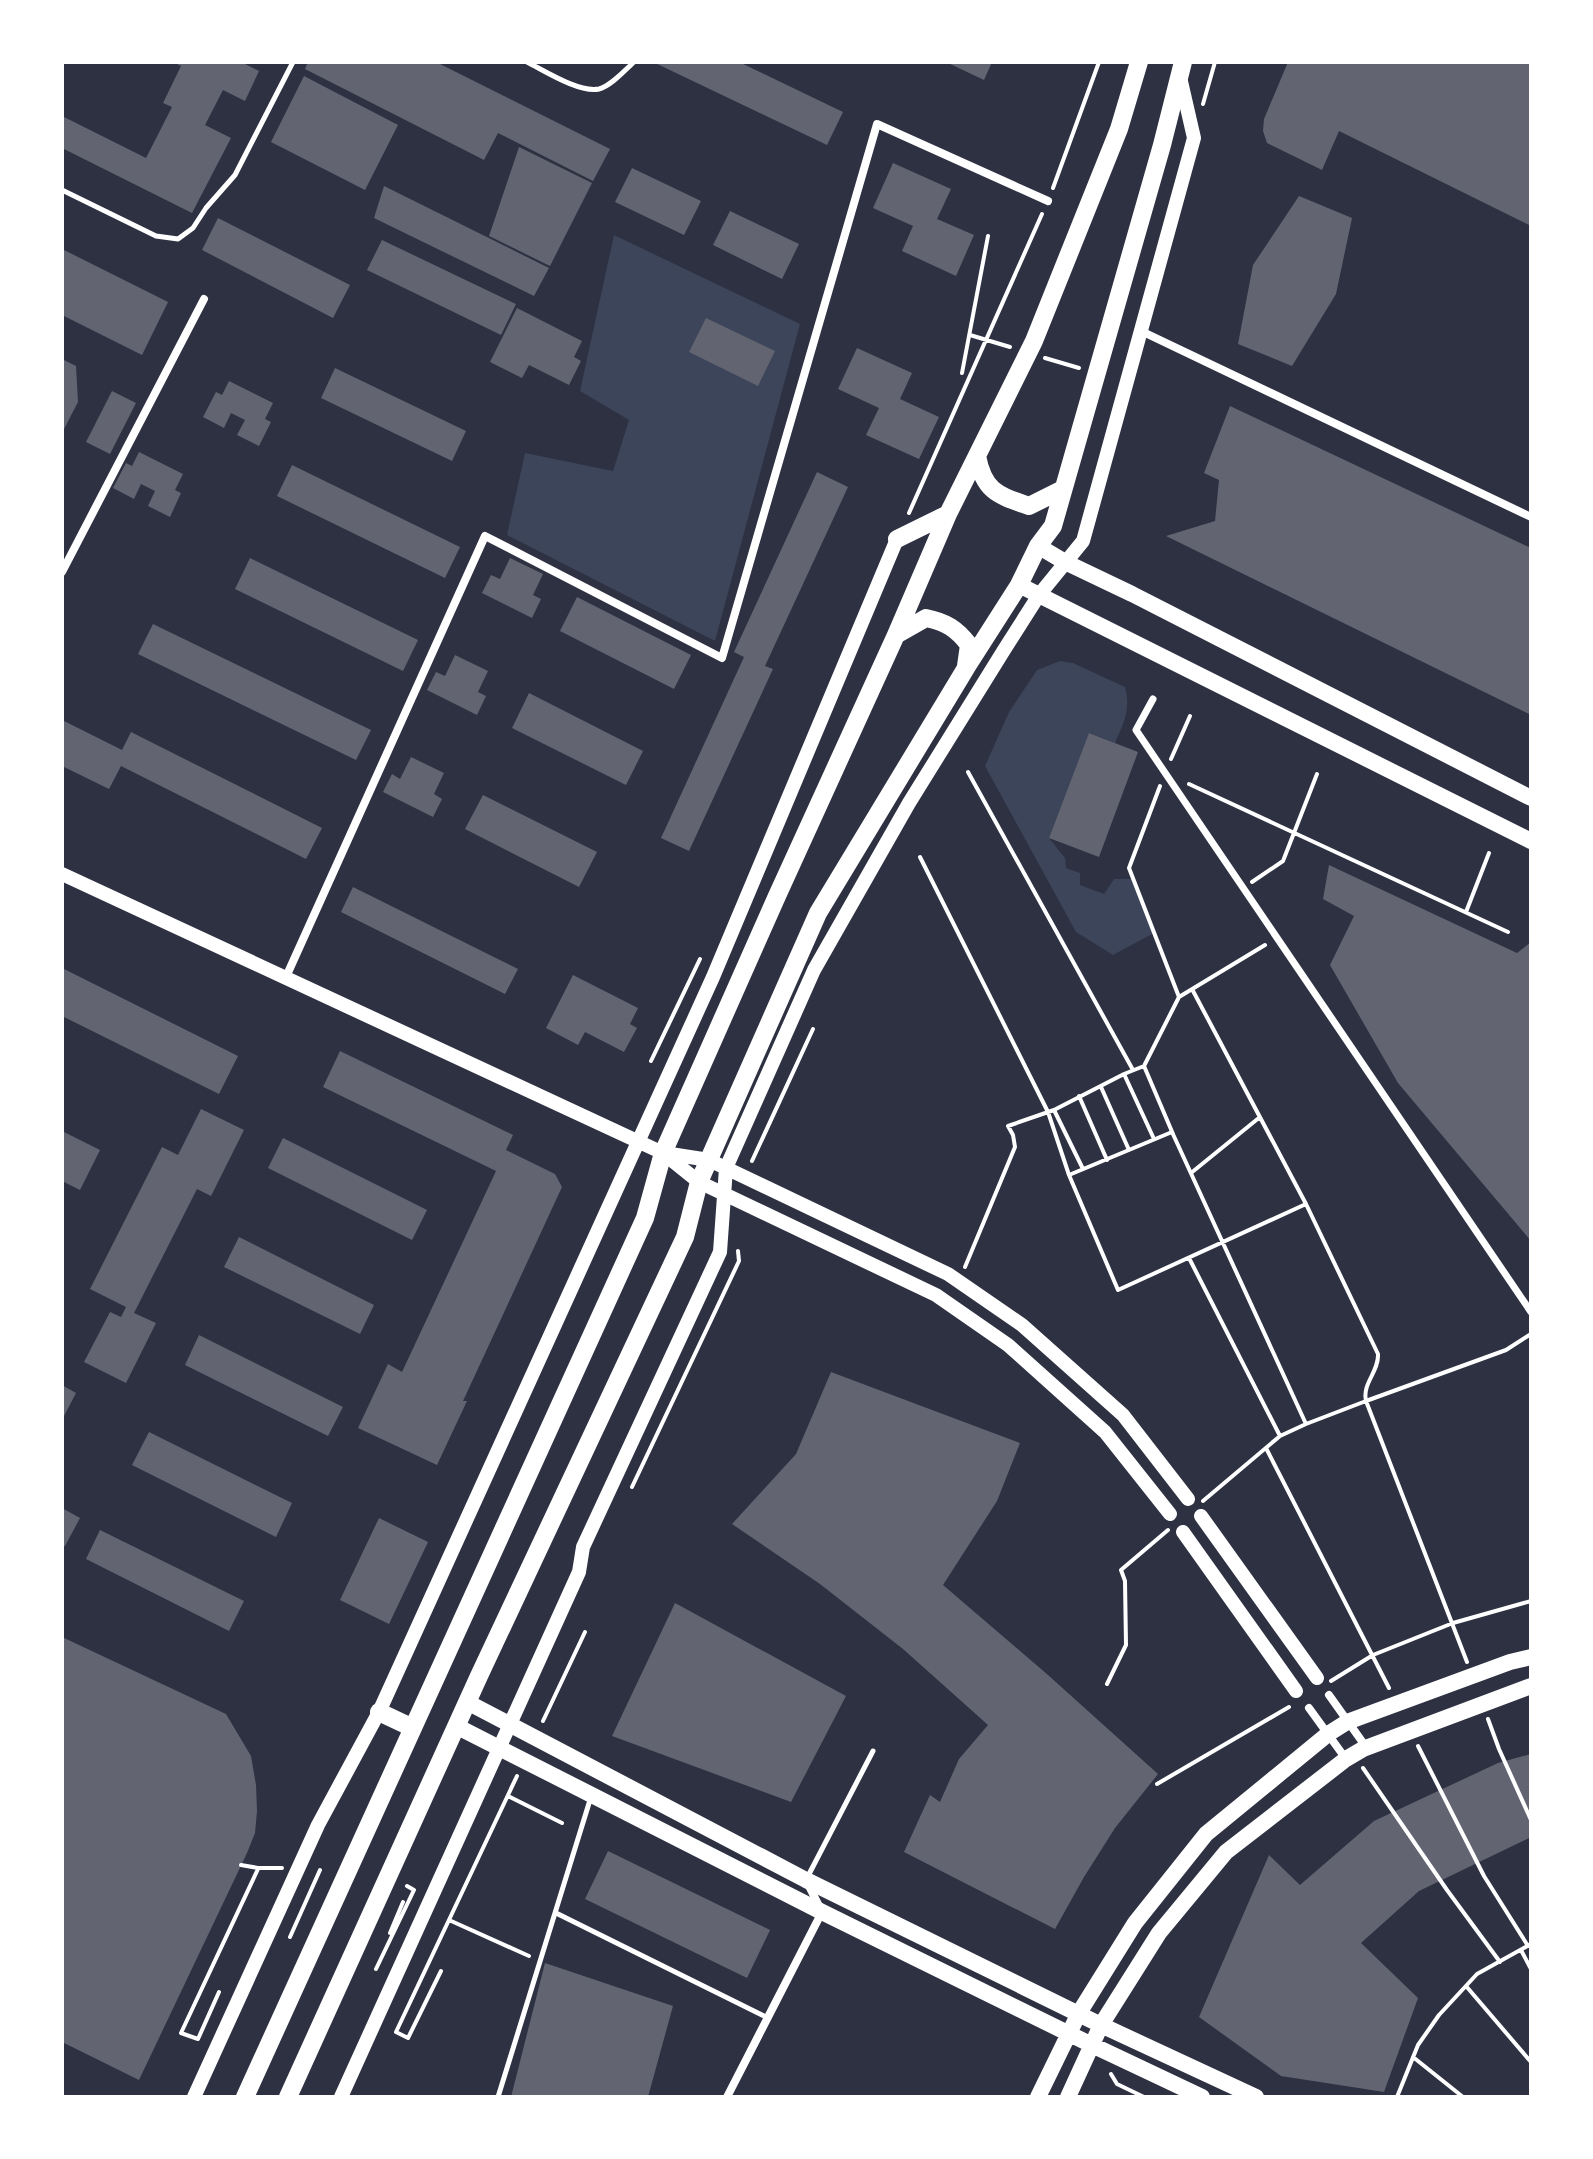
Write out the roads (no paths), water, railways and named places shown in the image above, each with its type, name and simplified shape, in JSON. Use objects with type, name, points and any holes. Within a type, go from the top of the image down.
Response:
[{"type":"main road","points":[[245,2097],[645,1218],[663,1153],[948,514],[1034,341],[1119,129],[1139,62]]},
{"type":"main road","points":[[288,2097],[467,1702],[685,1237],[699,1182],[717,1164],[818,913],[1019,585],[1038,546],[1053,526],[1182,68]]},
{"type":"main road","points":[[977,456],[980,472],[996,494],[1029,506],[1063,489]]},
{"type":"main road","points":[[897,539],[948,514]]},
{"type":"main road","points":[[1038,546],[1531,798]]},
{"type":"main road","points":[[1019,585],[1531,841]]},
{"type":"main road","points":[[896,635],[926,618],[942,621],[958,631],[969,645],[966,668]]},
{"type":"main road","points":[[1038,2097],[1079,2013],[1135,1923],[1206,1834],[1328,1734],[1347,1722],[1531,1657]]},
{"type":"main road","points":[[1068,2097],[1101,2025],[1159,1933],[1226,1852],[1346,1759],[1366,1748],[1531,1686]]},
{"type":"main road","points":[[467,1702],[806,1880],[1101,2025],[1256,2097]]},
{"type":"main road","points":[[379,1712],[413,1728]]},
{"type":"main road","points":[[456,1726],[822,1912],[1202,2097]]},
{"type":"street","points":[[341,2097],[579,1572],[583,1547],[720,1252],[724,1194],[717,1164],[841,919],[909,803],[1039,595],[1083,541],[1194,138],[1182,68]]},
{"type":"street","points":[[286,977],[485,536],[722,658],[877,124],[1048,201]]},
{"type":"street","points":[[62,572],[204,299]]},
{"type":"street","points":[[1141,331],[1531,517]]},
{"type":"street","points":[[194,2097],[318,1825],[379,1712],[713,977],[897,539]]},
{"type":"street","points":[[1153,699],[1136,730],[1531,1312]]},
{"type":"street","points":[[62,874],[663,1153],[699,1182],[936,1295],[1008,1345],[1105,1432],[1170,1514]]},
{"type":"street","points":[[663,1153],[717,1164],[959,1281],[1022,1325],[1123,1415],[1188,1499]]},
{"type":"street","points":[[1201,1516],[1321,1682]]},
{"type":"street","points":[[1183,1532],[1298,1695]]},
{"type":"street","points":[[1329,1695],[1366,1748]]},
{"type":"street","points":[[1309,1708],[1346,1759]]},
{"type":"street","points":[[727,2097],[822,1912],[806,1880]]},
{"type":"lane","points":[[62,190],[156,236],[178,239],[193,228],[235,175],[293,62]]},
{"type":"lane","points":[[527,62],[579,87],[600,89],[634,62]]},
{"type":"lane","points":[[806,1880],[873,1751]]},
{"type":"lane","points":[[498,2097],[592,1795]]},
{"type":"lane","points":[[556,1913],[768,2018]]}]
